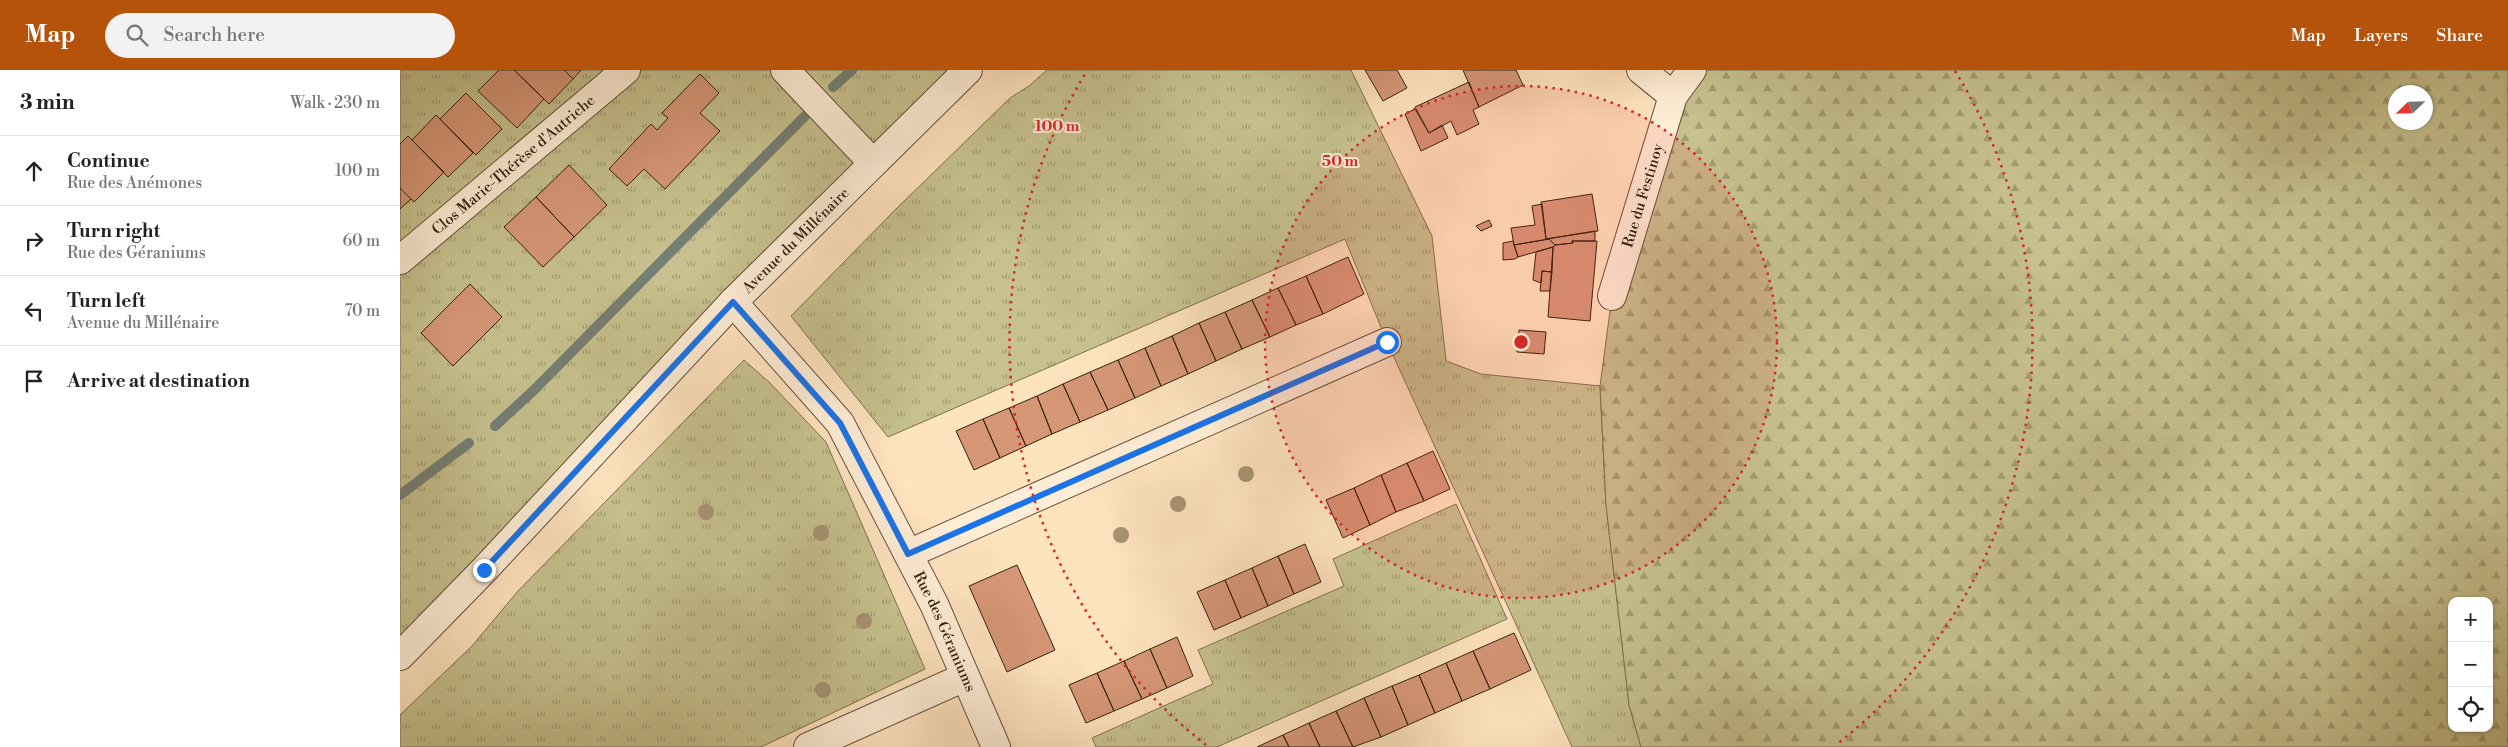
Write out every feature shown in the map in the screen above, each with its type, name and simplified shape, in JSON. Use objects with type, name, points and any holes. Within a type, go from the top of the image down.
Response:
[{"type":"street","name":"Clos Marie-Thérèse d'Autriche","points":[[400,260],[626,70]]},
{"type":"street","points":[[785,70],[874,163]]},
{"type":"street","name":"Avenue du Millénaire","points":[[400,656],[484,570],[733,302],[968,70]]},
{"type":"street","points":[[1641,70],[1673,96]]},
{"type":"street","name":"Rue du Festinoy","points":[[1612,296],[1673,96],[1692,70]]},
{"type":"street","name":"Rue des Géraniums","points":[[733,302],[840,423],[934,604],[996,747]]},
{"type":"street","points":[[908,554],[1387,342]]},
{"type":"street","points":[[808,747],[965,677]]},
{"type":"green space","points":[[400,70],[968,70],[400,656]]},
{"type":"green space","points":[[1047,70],[1351,70],[1432,236],[1446,361],[1481,374],[1600,386],[1606,505],[1629,705],[1641,747],[1572,747],[1387,342],[1345,239],[888,437],[791,316],[896,209],[1010,98],[1029,86]]},
{"type":"green space","points":[[1692,70],[2508,70],[2508,747],[1641,747],[1629,705],[1606,505],[1600,386],[1612,296]]},
{"type":"green space","points":[[744,360],[770,383],[826,442],[925,669],[761,747],[400,747],[400,715],[472,646],[518,591]]},
{"type":"green space","points":[[1456,504],[1507,619],[1217,747],[1096,747],[1092,738],[1213,684],[1198,650],[1344,586],[1333,559]]},
{"type":"building","points":[[499,70],[514,70],[544,99],[517,128],[478,91]]},
{"type":"building","points":[[514,70],[564,70],[573,79],[549,104]]},
{"type":"building","points":[[564,70],[581,70],[573,79]]},
{"type":"building","points":[[1365,70],[1397,70],[1407,88],[1383,101]]},
{"type":"building","points":[[1463,70],[1516,70],[1523,85],[1479,107]]},
{"type":"building","points":[[700,74],[719,93],[700,113],[720,131],[665,189],[644,169],[627,186],[609,169],[651,124],[657,130],[668,118],[662,113]]},
{"type":"building","points":[[1469,82],[1479,107],[1473,110],[1479,124],[1457,135],[1451,121],[1429,133],[1415,107]]},
{"type":"building","points":[[466,93],[502,129],[476,155],[440,119]]},
{"type":"building","points":[[1415,109],[1429,133],[1442,125],[1448,138],[1421,151],[1405,114]]},
{"type":"building","points":[[436,115],[473,153],[448,177],[412,140]]},
{"type":"building","points":[[408,136],[444,172],[414,202],[400,188],[400,144]]},
{"type":"building","points":[[569,165],[607,205],[574,237],[536,197]]},
{"type":"building","points":[[400,188],[411,199],[400,209]]},
{"type":"building","points":[[1592,194],[1598,231],[1546,239],[1541,202]]},
{"type":"building","points":[[536,197],[574,237],[543,267],[504,227]]},
{"type":"building","points":[[1542,204],[1546,239],[1595,231],[1595,241],[1572,241],[1573,243],[1555,245],[1549,239],[1514,245],[1511,228],[1535,225],[1532,206]]},
{"type":"building","points":[[1489,220],[1492,226],[1481,231],[1476,226]]},
{"type":"building","points":[[1549,239],[1555,245],[1553,247],[1518,257],[1514,245]]},
{"type":"building","points":[[1513,241],[1518,257],[1503,260],[1503,243]]},
{"type":"building","points":[[1572,241],[1597,241],[1590,321],[1548,317],[1553,247],[1555,245],[1573,243]]},
{"type":"building","points":[[1553,247],[1552,272],[1542,271],[1541,283],[1533,280],[1536,252]]},
{"type":"building","points":[[1348,257],[1364,294],[1323,314],[1306,276]]},
{"type":"building","points":[[1542,271],[1552,272],[1550,291],[1540,291]]},
{"type":"building","points":[[1306,276],[1323,314],[1296,325],[1278,288]]},
{"type":"building","points":[[470,284],[502,317],[453,366],[421,333]]},
{"type":"building","points":[[1278,288],[1296,325],[1270,337],[1252,300]]},
{"type":"building","points":[[1252,300],[1270,337],[1242,349],[1225,312]]},
{"type":"building","points":[[1225,312],[1242,349],[1216,361],[1199,323]]},
{"type":"building","points":[[1199,323],[1216,361],[1188,374],[1172,336]]},
{"type":"building","points":[[1519,330],[1546,332],[1544,354],[1517,352]]},
{"type":"building","points":[[1172,336],[1188,374],[1161,386],[1145,348]]},
{"type":"building","points":[[1145,348],[1161,386],[1135,398],[1118,360]]},
{"type":"building","points":[[1118,360],[1135,398],[1108,410],[1090,372]]},
{"type":"building","points":[[1090,372],[1108,410],[1080,422],[1063,384]]},
{"type":"building","points":[[1063,384],[1080,422],[1052,434],[1037,396]]},
{"type":"building","points":[[1037,396],[1052,434],[1026,446],[1009,408]]},
{"type":"building","points":[[1009,408],[1026,446],[1000,458],[983,419]]},
{"type":"building","points":[[983,419],[1000,458],[974,470],[956,431]]},
{"type":"building","points":[[1433,451],[1450,489],[1424,501],[1407,463]]},
{"type":"building","points":[[1407,463],[1424,501],[1396,512],[1381,475]]},
{"type":"building","points":[[1381,475],[1396,512],[1370,525],[1354,488]]},
{"type":"building","points":[[1354,488],[1370,525],[1343,538],[1326,500]]},
{"type":"building","points":[[1305,544],[1321,582],[1294,594],[1278,556]]},
{"type":"building","points":[[1278,556],[1294,594],[1268,606],[1252,568]]},
{"type":"building","points":[[1017,565],[1055,650],[1007,672],[969,586]]},
{"type":"building","points":[[1252,568],[1268,606],[1241,618],[1225,580]]},
{"type":"building","points":[[1225,580],[1241,618],[1214,630],[1197,592]]},
{"type":"building","points":[[1514,633],[1531,670],[1490,689],[1473,651]]},
{"type":"building","points":[[1177,637],[1193,676],[1167,688],[1150,649]]},
{"type":"building","points":[[1150,649],[1167,688],[1142,699],[1124,661]]},
{"type":"building","points":[[1473,651],[1490,689],[1462,701],[1446,663]]},
{"type":"building","points":[[1124,661],[1142,699],[1114,711],[1097,673]]},
{"type":"building","points":[[1446,663],[1462,701],[1435,713],[1419,675]]},
{"type":"building","points":[[1097,673],[1114,711],[1086,723],[1069,685]]},
{"type":"building","points":[[1419,675],[1435,713],[1408,725],[1392,686]]},
{"type":"building","points":[[1392,686],[1408,725],[1381,737],[1364,698]]},
{"type":"building","points":[[1364,698],[1381,737],[1353,747],[1336,711]]},
{"type":"building","points":[[1336,711],[1353,747],[1320,747],[1309,723]]},
{"type":"building","points":[[1309,723],[1320,747],[1289,747],[1283,735]]},
{"type":"building","points":[[1283,735],[1289,747],[1257,747]]},
{"type":"waterway","points":[[833,87],[852,70]]},
{"type":"waterway","points":[[495,426],[534,390],[805,116]]},
{"type":"waterway","points":[[400,495],[469,443]]},
{"type":"route","points":[[484,570],[733,302],[840,423],[908,554],[1387,342]]}]
